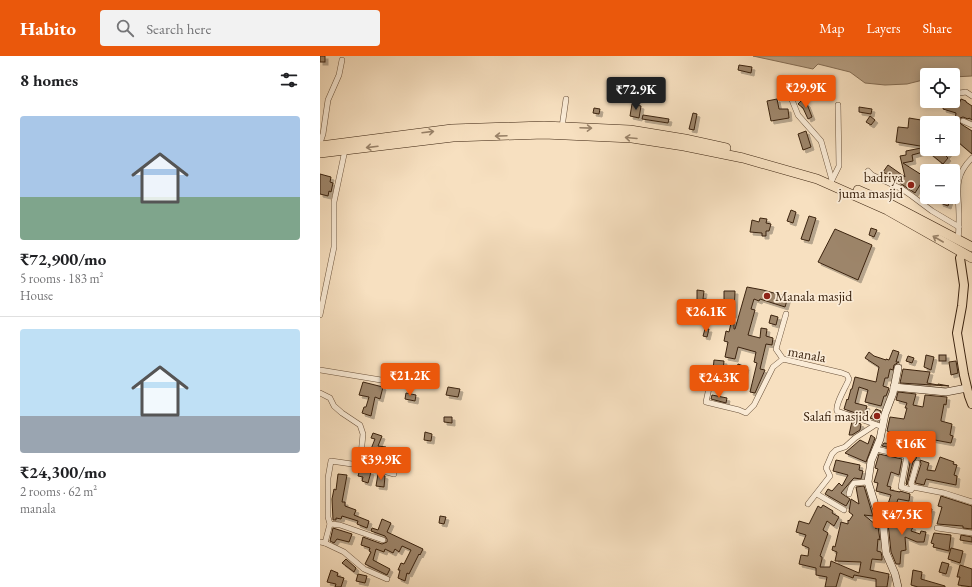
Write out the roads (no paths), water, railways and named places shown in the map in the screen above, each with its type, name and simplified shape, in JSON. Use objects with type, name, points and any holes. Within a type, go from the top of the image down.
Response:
[{"type":"highway","points":[[320,144],[452,129],[544,126],[630,130],[686,139],[743,152],[816,174],[890,204],[972,247]]},
{"type":"highway","points":[[320,153],[453,137],[544,134],[632,138],[684,146],[743,158],[817,179],[887,210],[972,258]]},
{"type":"main road","points":[[963,253],[960,258],[964,285],[957,333],[967,388],[972,404]]},
{"type":"main road","points":[[898,368],[887,409],[879,426],[880,439],[871,461],[868,482],[874,505],[883,522],[886,552],[895,574],[898,587]]},
{"type":"main road","points":[[894,387],[946,392],[967,388]]},
{"type":"street","points":[[320,144],[328,100],[339,75],[342,60]]},
{"type":"street","points":[[960,93],[966,92],[972,96]]},
{"type":"street","points":[[562,127],[566,99]]},
{"type":"street","points":[[792,100],[798,115],[821,141],[832,180]]},
{"type":"street","points":[[832,180],[839,166],[838,105]]},
{"type":"street","points":[[963,121],[972,125]]},
{"type":"street","points":[[320,315],[334,247],[334,202],[345,150]]},
{"type":"street","points":[[958,239],[959,216],[957,190],[961,172],[972,158]]},
{"type":"street","points":[[868,171],[902,189],[932,212],[959,227]]},
{"type":"street","points":[[782,359],[776,349],[786,314]]},
{"type":"street","name":"manala","points":[[709,377],[709,388],[706,402],[746,413],[754,405],[768,374],[782,359],[842,373],[847,375],[849,379],[836,406],[837,411],[879,426]]},
{"type":"street","points":[[320,370],[381,380]]},
{"type":"street","points":[[320,393],[330,398],[334,406],[342,414],[360,425],[363,434],[360,465]]},
{"type":"street","points":[[808,504],[830,476],[826,468],[832,454],[836,450],[846,447],[852,441],[879,426]]},
{"type":"street","points":[[876,449],[907,456],[901,487],[911,490],[913,487],[944,493],[972,502]]},
{"type":"street","points":[[387,579],[364,569],[350,556],[323,543],[330,524],[328,517],[328,478],[331,461],[366,466],[394,474]]},
{"type":"street","points":[[913,487],[911,484],[917,463]]},
{"type":"street","points":[[849,494],[850,487],[854,483],[868,482]]},
{"type":"street","points":[[816,494],[844,510]]},
{"type":"street","points":[[330,524],[340,525],[383,540]]},
{"type":"street","points":[[937,528],[972,533]]},
{"type":"place","name":"badriya juma masjid","points":[[911,185]]},
{"type":"place","name":"Manala masjid","points":[[767,296]]},
{"type":"place","name":"Salafi masjid","points":[[877,416]]}]
